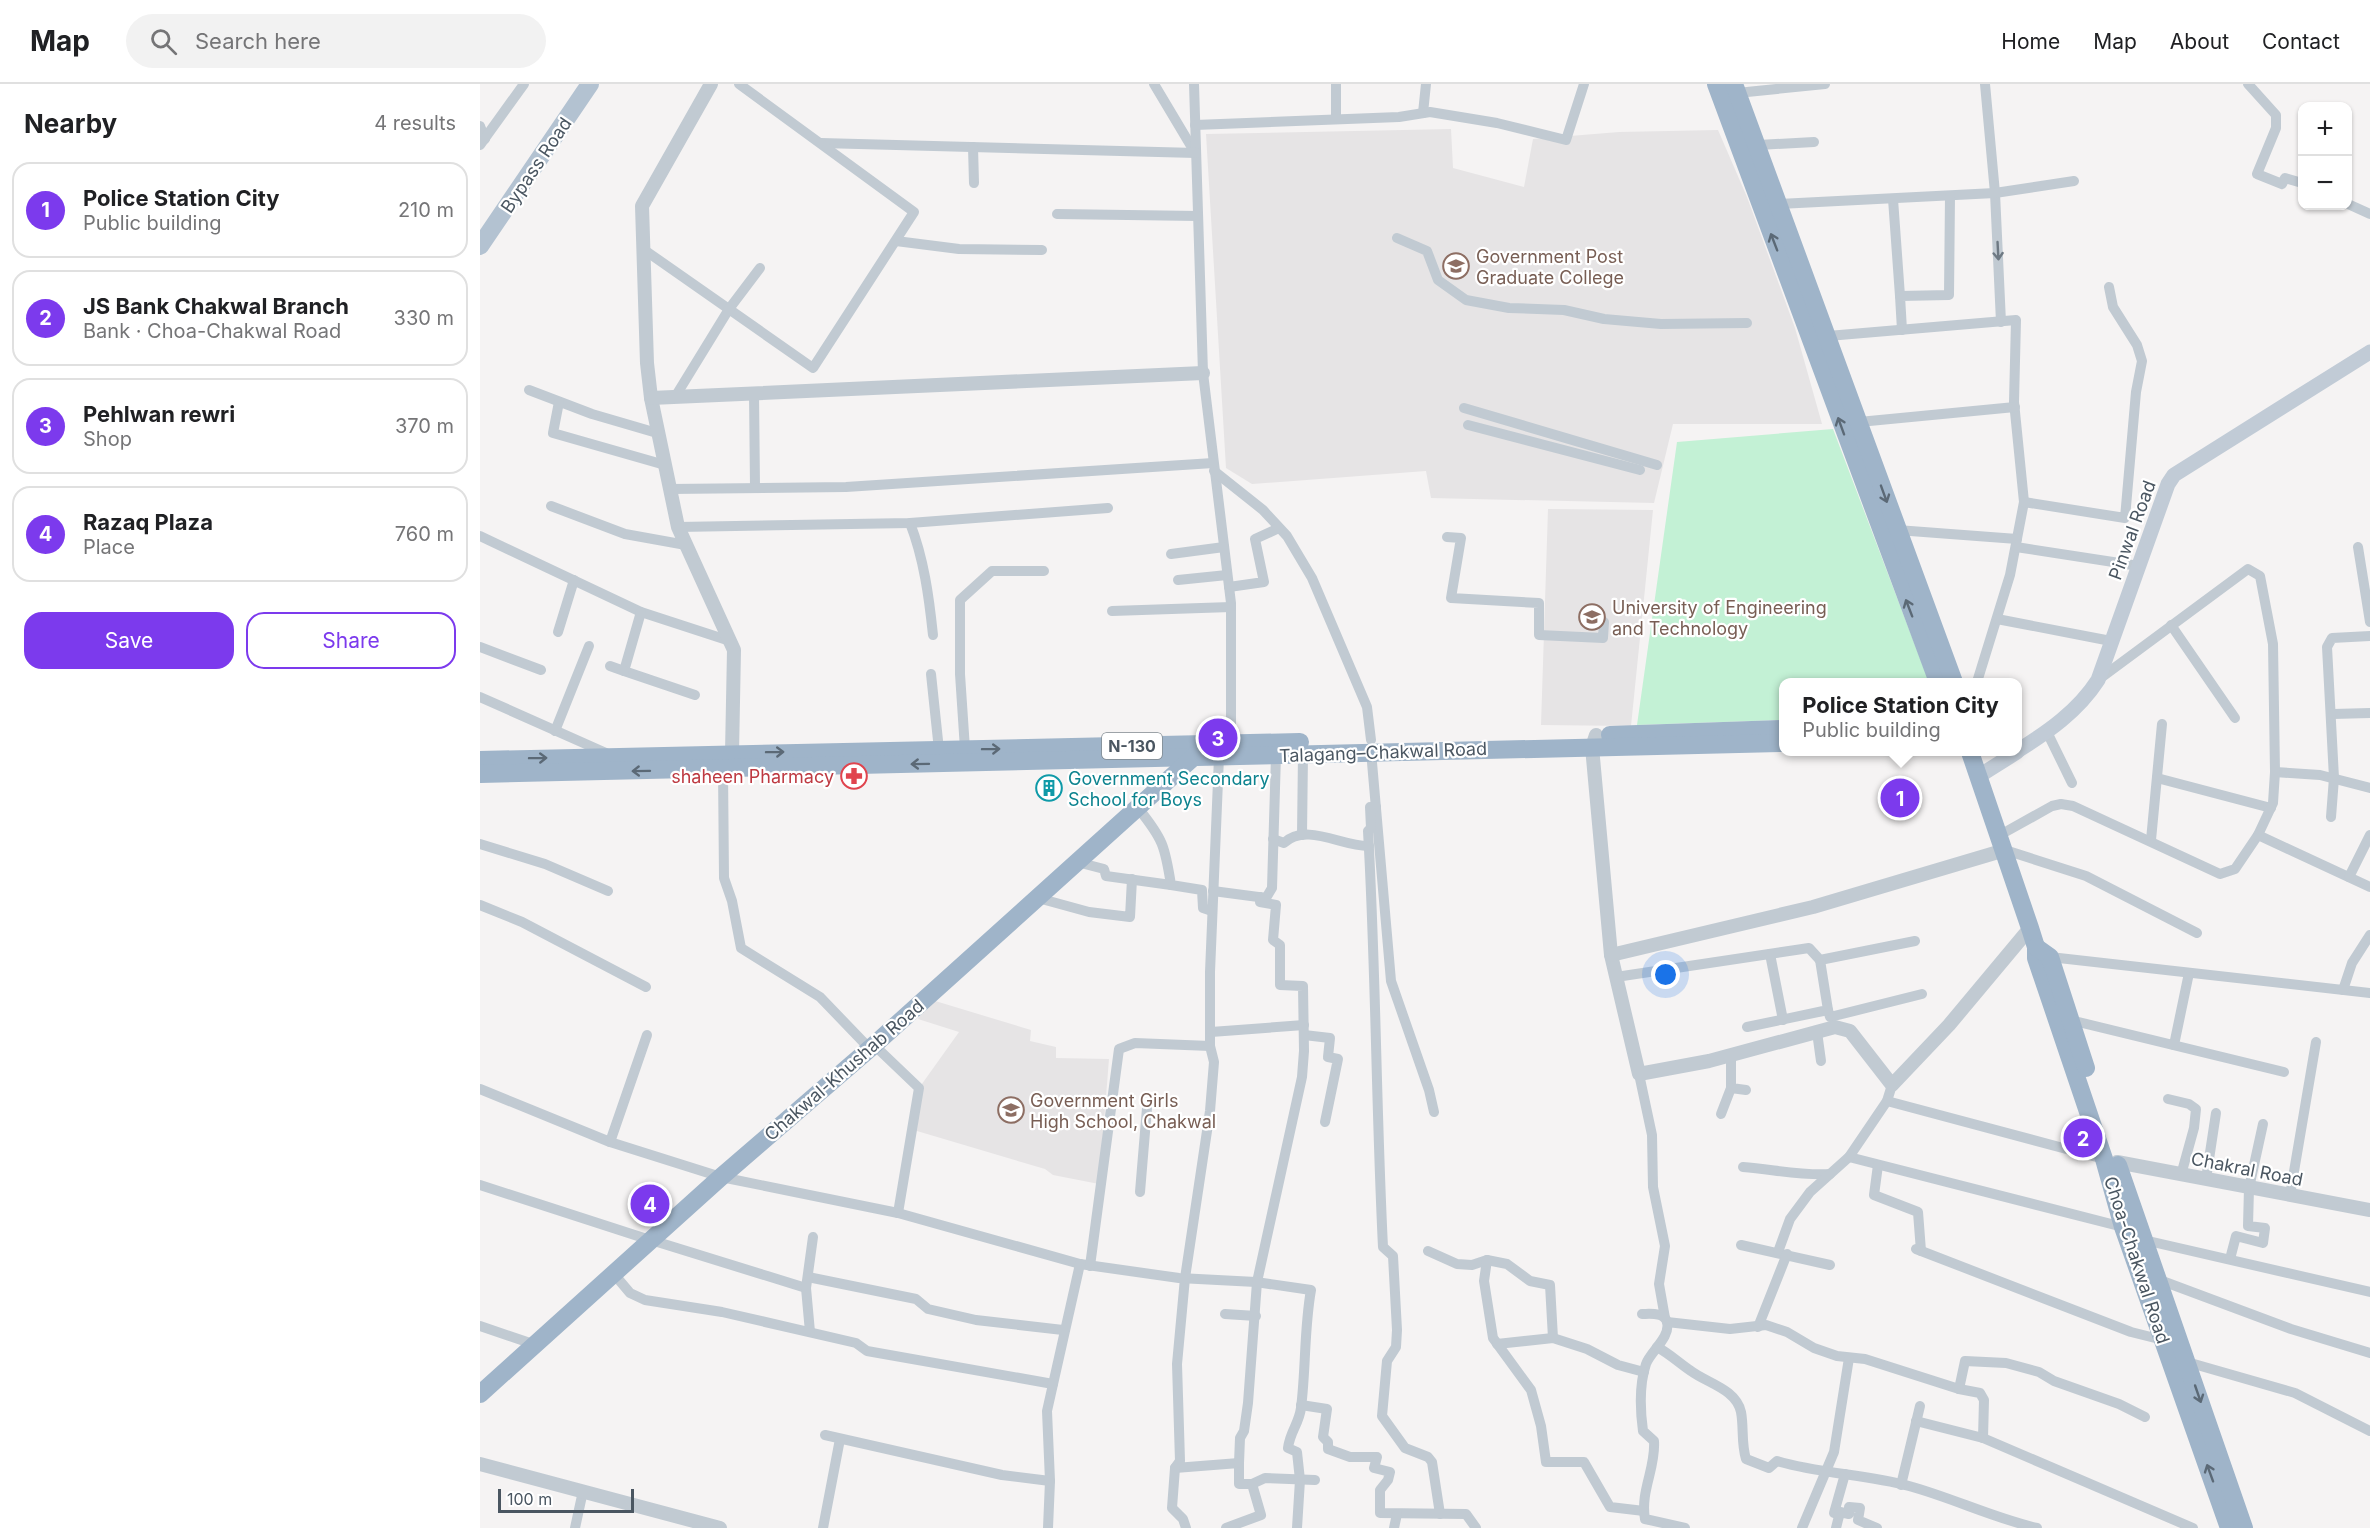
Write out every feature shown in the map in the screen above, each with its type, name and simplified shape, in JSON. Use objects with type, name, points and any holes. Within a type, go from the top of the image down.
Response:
[{"type":"highway","points":[[1716,84],[1936,678]]},
{"type":"highway","points":[[1736,87],[1952,678]]},
{"type":"highway","points":[[1920,636],[1926,678]]},
{"type":"highway","name":"Talagang–Chakwal Road","points":[[1594,741],[1779,729]]},
{"type":"highway","name":"Talagang–Chakwal Road","points":[[480,774],[723,769],[1218,748],[1594,741],[1779,743]]},
{"type":"highway","name":"Talagang–Chakwal Road","points":[[1218,748],[1276,755],[1303,754],[1371,745]]},
{"type":"highway","name":"Chakwal-Khushab Road","points":[[480,1394],[649,1240],[872,1047],[1193,758],[1218,748]]},
{"type":"highway","name":"Talagang–Chakwal Road","points":[[480,760],[965,749],[1062,755],[1193,758]]},
{"type":"highway","name":"Choa-Chakwal Road","points":[[1972,756],[2031,928],[2043,952],[2036,958],[2111,1160],[2123,1227],[2229,1528]]},
{"type":"highway","points":[[2043,952],[2070,1020],[2111,1160],[2144,1240],[2244,1528]]},
{"type":"main road","name":"Bypass Road","points":[[480,246],[591,84]]},
{"type":"main road","name":"Pinwal Road","points":[[2022,748],[2047,732],[2086,699],[2098,680],[2168,484],[2174,475],[2370,352]]},
{"type":"main road","name":"Pinwal Road","points":[[1979,776],[2009,756]]},
{"type":"street","points":[[482,142],[524,84]]},
{"type":"street","points":[[711,84],[642,206],[643,249],[651,398],[678,527],[734,650],[732,753]]},
{"type":"street","points":[[643,249],[813,368],[914,213],[739,84]]},
{"type":"street","points":[[1154,84],[1196,153]]},
{"type":"street","points":[[1186,1528],[1183,1519],[1172,1508],[1175,1468],[1179,1461],[1177,1364],[1185,1278],[1210,1111],[1214,1062],[1210,1046],[1218,748],[1231,607],[1203,373],[1194,84]]},
{"type":"street","points":[[1336,84],[1336,119]]},
{"type":"street","points":[[1423,113],[1426,84]]},
{"type":"street","points":[[1195,125],[1399,117],[1431,111],[1497,123],[1566,140],[1584,84]]},
{"type":"street","points":[[1736,87],[1825,84]]},
{"type":"street","points":[[1985,84],[1995,193],[2001,321]]},
{"type":"street","points":[[2248,84],[2276,115],[2276,128],[2257,174],[2282,184],[2284,178],[2298,182]]},
{"type":"street","points":[[480,126],[482,142]]},
{"type":"street","points":[[1758,145],[1814,142]]},
{"type":"street","points":[[820,143],[1196,153]]},
{"type":"street","points":[[973,147],[974,183]]},
{"type":"street","points":[[1779,204],[1995,193],[2074,181]]},
{"type":"street","points":[[1900,296],[1949,295],[1950,196]]},
{"type":"street","points":[[1893,199],[1902,330]]},
{"type":"street","points":[[2352,206],[2370,214]]},
{"type":"street","points":[[1057,214],[1198,216]]},
{"type":"street","points":[[1397,238],[1427,251],[1438,280],[1466,300],[1509,308],[1564,310],[1604,319],[1661,324],[1747,323]]},
{"type":"street","points":[[896,241],[959,249],[1042,250]]},
{"type":"street","points":[[675,396],[729,309],[760,268]]},
{"type":"street","points":[[2024,502],[2125,518],[2136,392],[2142,361],[2137,345],[2113,307],[2109,287]]},
{"type":"street","points":[[1828,336],[2016,320],[2015,407],[2024,502],[2017,543],[1978,678]]},
{"type":"street","points":[[651,398],[1203,373]]},
{"type":"street","points":[[529,390],[592,414],[657,433]]},
{"type":"street","points":[[754,393],[755,487]]},
{"type":"street","points":[[559,402],[553,433],[664,465]]},
{"type":"street","points":[[1858,422],[2015,407]]},
{"type":"street","points":[[1464,408],[1657,465]]},
{"type":"street","points":[[1468,425],[1640,470]]},
{"type":"street","points":[[670,489],[846,487],[1214,467],[1263,510],[1279,528],[1312,578],[1368,707],[1391,981],[1429,1090],[1434,1112]]},
{"type":"street","points":[[550,506],[625,534],[686,545]]},
{"type":"street","points":[[678,527],[910,523],[1108,508]]},
{"type":"street","points":[[910,523],[924,575],[933,635]]},
{"type":"street","points":[[1228,587],[1264,582],[1255,539],[1279,528]]},
{"type":"street","points":[[1897,530],[2017,543],[2139,566]]},
{"type":"street","points":[[480,536],[641,612],[730,641]]},
{"type":"street","points":[[1447,537],[1461,538],[1451,598],[1539,603],[1539,635],[1603,638],[1604,622]]},
{"type":"street","points":[[1171,554],[1224,547]]},
{"type":"street","points":[[2358,547],[2370,622]]},
{"type":"street","points":[[1611,955],[1813,907],[2003,843],[2061,804],[2073,806],[2151,840],[2220,874],[2235,869],[2258,835],[2271,808],[2275,772],[2273,644],[2260,576],[2248,569],[2098,680]]},
{"type":"street","points":[[965,749],[960,674],[960,600],[992,571],[1044,571]]},
{"type":"street","points":[[1178,580],[1227,575]]},
{"type":"street","points":[[558,632],[574,580]]},
{"type":"street","points":[[1112,611],[1231,607]]},
{"type":"street","points":[[624,671],[641,612]]},
{"type":"street","points":[[1997,619],[2111,641]]},
{"type":"street","points":[[2171,625],[2235,717]]},
{"type":"street","points":[[2331,817],[2334,778],[2328,641],[2332,638],[2370,636]]},
{"type":"street","points":[[555,731],[589,646]]},
{"type":"street","points":[[480,647],[541,669]]},
{"type":"street","points":[[610,666],[695,695]]},
{"type":"street","points":[[931,674],[939,750]]},
{"type":"street","points":[[480,697],[614,757]]},
{"type":"street","points":[[2332,714],[2370,712]]},
{"type":"street","points":[[2151,840],[2162,724]]},
{"type":"street","points":[[2047,732],[2072,783]]},
{"type":"street","points":[[1594,741],[1611,955],[1640,1074],[1652,1135],[1653,1187],[1665,1246],[1659,1284],[1666,1320],[1664,1336],[1646,1363],[1641,1388],[1642,1425],[1644,1434],[1654,1442],[1655,1457],[1645,1487],[1644,1511],[1645,1519],[1651,1522],[1685,1528]]},
{"type":"street","points":[[1302,836],[1303,754]]},
{"type":"street","points":[[1213,891],[1266,898],[1272,888],[1276,755]]},
{"type":"street","points":[[723,769],[724,878],[732,901],[741,948],[820,997],[872,1047],[920,1088],[898,1213]]},
{"type":"street","points":[[2275,772],[2334,778],[2370,788]]},
{"type":"street","points":[[2157,778],[2271,808]]},
{"type":"street","points":[[1376,807],[1370,807],[1368,846],[1383,1247],[1393,1256],[1397,1330],[1396,1347],[1387,1361],[1382,1416],[1405,1448],[1428,1457],[1432,1462],[1440,1514]]},
{"type":"street","points":[[1137,808],[1160,835],[1166,850],[1171,885]]},
{"type":"street","points":[[2258,835],[2370,887]]},
{"type":"street","points":[[2349,877],[2370,835]]},
{"type":"street","points":[[1274,839],[1284,843],[1290,837],[1318,836],[1358,846],[1368,846]]},
{"type":"street","points":[[2003,843],[2086,876],[2197,933]]},
{"type":"street","points":[[480,844],[545,864],[608,891]]},
{"type":"street","points":[[1077,862],[1104,870],[1106,876],[1202,890],[1203,908],[1212,911]]},
{"type":"street","points":[[1038,898],[1089,912],[1130,917],[1132,879]]},
{"type":"street","points":[[1260,897],[1260,902],[1276,905],[1273,940],[1280,945],[1280,985],[1303,986],[1304,1030],[1300,1088],[1257,1282],[1256,1316],[1239,1463],[1239,1484],[1252,1484],[1265,1478],[1315,1480]]},
{"type":"street","points":[[480,905],[522,922],[646,987]]},
{"type":"street","points":[[1758,1327],[1783,1253],[1790,1219],[1810,1192],[1849,1157],[1887,1101],[1892,1085],[1949,1025],[2031,928]]},
{"type":"street","points":[[2343,990],[2352,963],[2370,935]]},
{"type":"street","points":[[1820,960],[1915,941]]},
{"type":"street","points":[[1616,977],[1809,948],[1820,960],[1830,1017],[1922,994]]},
{"type":"street","points":[[2043,952],[2189,973],[2370,993]]},
{"type":"street","points":[[1770,954],[1783,1020]]},
{"type":"street","points":[[2174,1045],[2189,973]]},
{"type":"street","points":[[1747,1027],[1828,1010]]},
{"type":"street","points":[[2070,1020],[2284,1072]]},
{"type":"street","points":[[1640,1074],[1731,1055],[1835,1027],[1850,1031],[1892,1085]]},
{"type":"street","points":[[1211,1032],[1304,1030],[1330,1038],[1328,1057],[1338,1059],[1325,1122]]},
{"type":"street","points":[[1817,1032],[1821,1061]]},
{"type":"street","points":[[610,1142],[647,1035]]},
{"type":"street","points":[[2290,1195],[2316,1042]]},
{"type":"street","points":[[1048,1528],[1050,1481],[1047,1411],[1063,1330],[1085,1265],[1116,1055],[1119,1049],[1135,1043],[1210,1046]]},
{"type":"street","points":[[1720,1114],[1731,1088],[1731,1055]]},
{"type":"street","points":[[1731,1088],[1746,1090]]},
{"type":"street","points":[[480,1089],[610,1142],[721,1177],[898,1213],[1085,1265],[1185,1278],[1257,1282],[1311,1290],[1306,1315],[1301,1405],[1297,1424],[1289,1433],[1288,1448],[1297,1452],[1300,1480],[1296,1528]]},
{"type":"street","points":[[2168,1099],[2189,1104],[2196,1109],[2194,1128],[2181,1175]]},
{"type":"street","points":[[1887,1101],[2111,1160]]},
{"type":"street","points":[[1140,1192],[1147,1108]]},
{"type":"street","points":[[2206,1179],[2216,1113]]},
{"type":"street","points":[[2230,1259],[2236,1236],[2263,1243],[2265,1228],[2248,1226],[2249,1188],[2263,1124]]},
{"type":"street","points":[[1849,1157],[2123,1227]]},
{"type":"street","name":"Chakral Road","points":[[2111,1160],[2370,1210]]},
{"type":"street","points":[[1878,1165],[1874,1195],[1918,1212],[1918,1250],[2131,1332],[2163,1341]]},
{"type":"street","points":[[1743,1167],[1774,1169],[1810,1176],[1830,1174]]},
{"type":"street","points":[[480,1185],[649,1240],[807,1282],[916,1299],[928,1309],[976,1320],[1063,1330]]},
{"type":"street","points":[[810,1332],[807,1282],[813,1237]]},
{"type":"street","points":[[2144,1240],[2370,1292]]},
{"type":"street","points":[[1741,1245],[1783,1253],[1830,1266]]},
{"type":"street","points":[[1428,1251],[1457,1264],[1472,1265],[1486,1260],[1507,1264],[1530,1281],[1550,1285],[1553,1338]]},
{"type":"street","points":[[1486,1260],[1484,1281],[1487,1305],[1497,1344],[1531,1390],[1542,1426],[1546,1461],[1584,1462],[1610,1507],[1644,1511]]},
{"type":"street","points":[[614,1274],[636,1298],[722,1312],[810,1332],[856,1343],[867,1351],[1053,1384]]},
{"type":"street","points":[[2157,1279],[2291,1329],[2370,1353]]},
{"type":"street","points":[[1226,1314],[1256,1316]]},
{"type":"street","points":[[1642,1314],[1660,1315],[1666,1320],[1730,1329],[1766,1325],[1787,1332],[1814,1348],[1849,1358],[1865,1359],[1983,1395],[1983,1438]]},
{"type":"street","points":[[480,1326],[536,1345]]},
{"type":"street","points":[[1497,1344],[1553,1338],[1587,1349],[1618,1365],[1644,1372]]},
{"type":"street","points":[[1657,1347],[1683,1363],[1689,1370],[1725,1390],[1736,1403],[1741,1410],[1741,1444],[1746,1459],[1768,1468],[1777,1461],[1811,1471],[1827,1471],[1901,1485],[2037,1528]]},
{"type":"street","points":[[1802,1528],[1834,1452],[1849,1358]]},
{"type":"street","points":[[1959,1389],[1965,1361],[2006,1363],[2039,1372],[2054,1381],[2119,1404],[2145,1417]]},
{"type":"street","points":[[2187,1362],[2295,1393],[2370,1431]]},
{"type":"street","points":[[1301,1405],[1326,1409],[1323,1437],[1328,1442],[1328,1449],[1350,1457],[1377,1457],[1374,1468],[1390,1472],[1380,1490],[1380,1513],[1466,1514],[1476,1528]]},
{"type":"street","points":[[1901,1485],[1920,1406]]},
{"type":"street","points":[[1916,1421],[1983,1438],[2193,1528]]},
{"type":"street","points":[[825,1435],[1002,1476],[1050,1481]]},
{"type":"street","points":[[823,1528],[840,1439]]},
{"type":"street","points":[[1175,1468],[1239,1463]]},
{"type":"street","points":[[480,1464],[720,1528]]},
{"type":"street","points":[[1836,1528],[1845,1474]]},
{"type":"street","points":[[1226,1528],[1261,1515],[1252,1484]]},
{"type":"street","points":[[576,1528],[583,1491]]},
{"type":"street","points":[[1814,1503],[1837,1514],[1840,1512],[1849,1514],[1849,1507],[1860,1508],[1858,1520],[1876,1528]]},
{"type":"street","points":[[1394,1528],[1397,1514]]},
{"type":"shaded area","points":[[1451,129],[1453,168],[1524,187],[1533,139],[1619,132],[1718,130],[1747,197],[1795,328],[1822,424],[1673,424],[1654,503],[1431,498],[1426,471],[1252,484],[1226,468],[1206,134]]},
{"type":"shaded area","points":[[1548,509],[1653,510],[1631,726],[1541,725]]},
{"type":"shaded area","name":"Government Girls High School, Chakwal","points":[[932,1000],[1031,1030],[1030,1041],[1056,1047],[1056,1058],[1109,1059],[1099,1184],[1053,1175],[1045,1169],[917,1131],[919,1088],[959,1032],[918,1019]]},
{"type":"green space","points":[[1833,429],[1927,678],[1779,678],[1779,720],[1637,725],[1677,442]]},
{"type":"place","name":"Government Post Graduate College","points":[[1456,266]]},
{"type":"place","name":"University of Engineering and Technology","points":[[1592,617]]},
{"type":"place","name":"Pehlwan rewri","points":[[1218,738]]},
{"type":"place","name":"shaheen Pharmacy","points":[[854,776]]},
{"type":"place","name":"Government Secondary School for Boys","points":[[1049,788]]},
{"type":"place","name":"Police Station City","points":[[1900,798]]},
{"type":"place","name":"Government Girls High School, Chakwal","points":[[1011,1110]]},
{"type":"place","name":"JS Bank Chakwal Branch","points":[[2083,1138]]},
{"type":"place","name":"Razaq Plaza","points":[[650,1204]]}]
